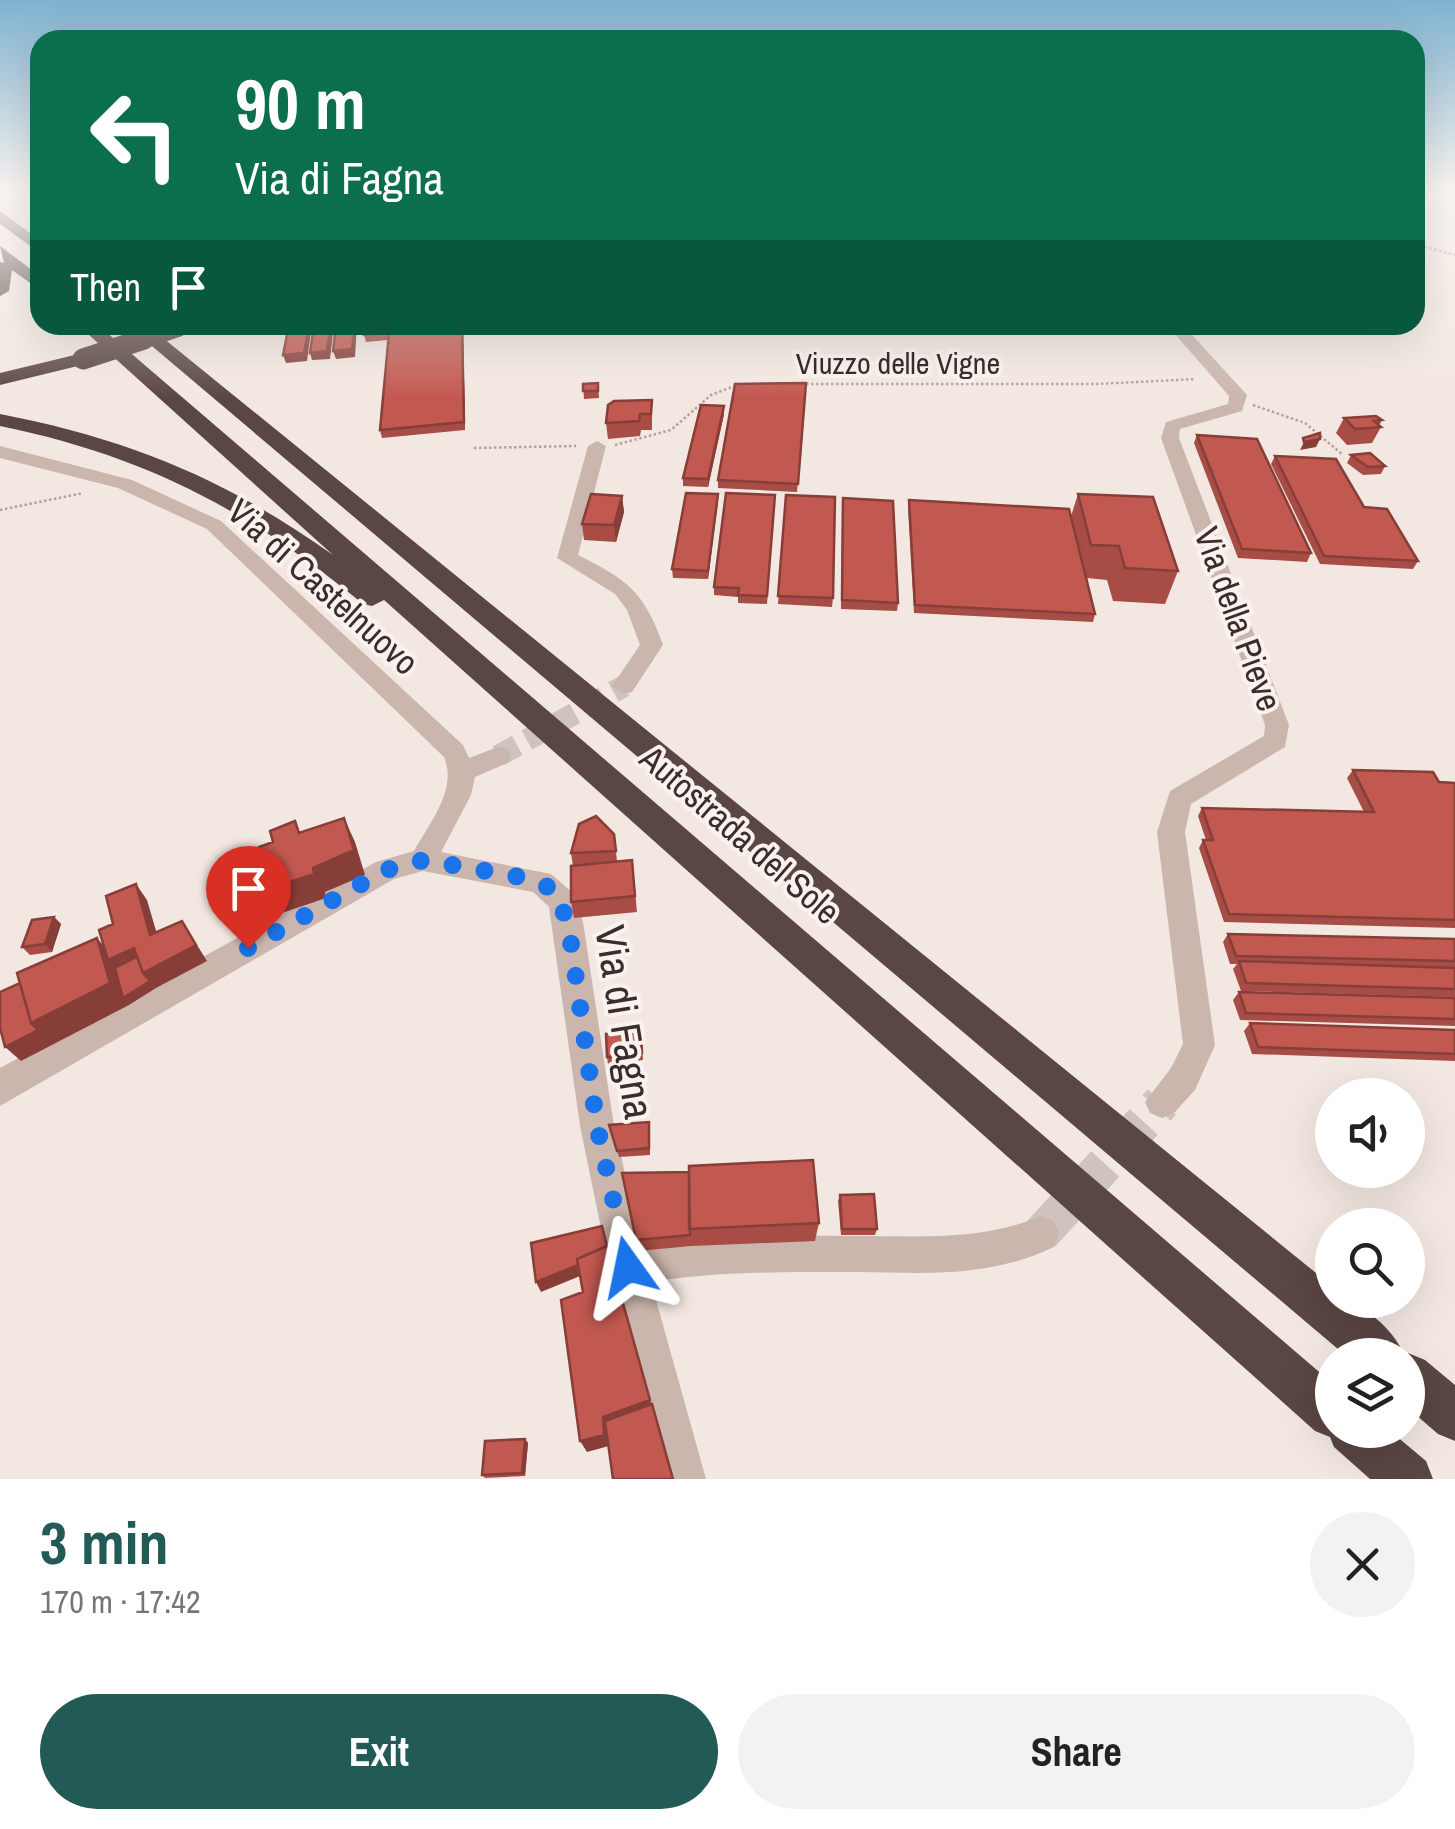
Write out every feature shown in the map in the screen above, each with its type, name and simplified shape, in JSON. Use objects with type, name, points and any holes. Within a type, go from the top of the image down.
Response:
[{"type":"highway","points":[[11,260],[30,276]]},
{"type":"highway","points":[[0,267],[5,272],[0,292]]},
{"type":"highway","name":"Autostrada del Sole","points":[[99,335],[306,512],[482,672],[1315,1399]]},
{"type":"highway","name":"Autostrada del Sole","points":[[148,335],[1359,1338]]},
{"type":"highway","points":[[0,376],[82,357],[150,335]]},
{"type":"highway","points":[[0,420],[156,460],[221,489],[314,550],[429,646],[482,672]]},
{"type":"highway","points":[[1425,1391],[1455,1416]]},
{"type":"highway","points":[[1373,1448],[1408,1479]]},
{"type":"street","points":[[1184,335],[1238,396],[1238,403]]},
{"type":"street","name":"Via della Pieve","points":[[1162,1102],[1182,1079],[1199,1045],[1171,832],[1179,798],[1276,742],[1278,725],[1170,438],[1172,426],[1179,422],[1238,403]]},
{"type":"street","points":[[597,446],[567,558],[624,586],[644,621],[652,645],[624,686]]},
{"type":"street","name":"Via di Castelnuovo","points":[[0,452],[125,484],[214,525],[454,752],[463,771]]},
{"type":"street","points":[[424,860],[458,796],[463,771],[498,756]]},
{"type":"street","name":"Via di Fagna","points":[[0,1090],[386,870],[424,860],[542,882],[562,901],[597,1126],[628,1267],[684,1479]]},
{"type":"street","points":[[628,1267],[688,1257],[986,1252],[1022,1245],[1040,1234]]},
{"type":"path","name":"Viuzzo delle Vigne","points":[[784,384],[1096,384],[1221,378]]},
{"type":"path","name":"Viuzzo delle Vigne","points":[[474,448],[597,446],[656,437],[677,427],[711,393],[744,384]]},
{"type":"path","points":[[1238,403],[1306,423],[1342,455]]},
{"type":"path","points":[[0,510],[125,484]]},
{"type":"building","points":[[287,335],[307,335],[304,353],[283,355]]},
{"type":"building","points":[[313,335],[329,335],[327,351],[310,353]]},
{"type":"building","points":[[335,335],[354,335],[352,349],[333,351]]},
{"type":"building","points":[[389,335],[462,335],[464,422],[380,430]]},
{"type":"building","points":[[598,383],[598,391],[583,391],[583,384]]},
{"type":"building","points":[[806,383],[798,484],[718,480],[735,384]]},
{"type":"building","points":[[652,400],[651,414],[640,414],[639,421],[606,423],[608,405],[614,401]]},
{"type":"building","points":[[701,405],[724,406],[708,479],[683,478]]},
{"type":"building","points":[[1376,416],[1382,420],[1374,421],[1381,427],[1355,429],[1344,418]]},
{"type":"building","points":[[1320,433],[1320,439],[1304,442],[1303,438]]},
{"type":"building","points":[[1197,435],[1257,439],[1311,553],[1242,549]]},
{"type":"building","points":[[1370,453],[1385,466],[1368,467],[1351,455]]},
{"type":"building","points":[[1275,456],[1336,459],[1364,507],[1387,509],[1418,561],[1324,556]]},
{"type":"building","points":[[686,493],[718,494],[708,571],[672,569]]},
{"type":"building","points":[[726,493],[775,495],[767,596],[738,595],[739,588],[714,587]]},
{"type":"building","points":[[591,494],[622,496],[614,525],[582,524]]},
{"type":"building","points":[[1078,494],[1153,497],[1178,571],[1125,568],[1119,546],[1091,545]]},
{"type":"building","points":[[786,495],[835,497],[833,598],[778,596]]},
{"type":"building","points":[[843,498],[893,501],[898,603],[842,600]]},
{"type":"building","points":[[909,500],[1069,509],[1095,614],[915,605]]},
{"type":"building","points":[[1353,770],[1433,772],[1439,782],[1455,783],[1455,920],[1229,914],[1203,840],[1213,840],[1202,808],[1374,812]]},
{"type":"building","points":[[596,816],[614,834],[616,851],[571,853],[579,824]]},
{"type":"building","points":[[344,818],[354,850],[313,868],[314,874],[268,889],[259,847],[273,842],[270,831],[295,821],[299,833]]},
{"type":"building","points":[[632,860],[635,896],[571,902],[571,866]]},
{"type":"building","points":[[136,884],[150,935],[182,921],[196,945],[143,973],[134,948],[108,960],[99,930],[113,924],[106,896]]},
{"type":"building","points":[[54,917],[45,944],[22,947],[32,920]]},
{"type":"building","points":[[1228,934],[1455,939],[1455,961],[1236,956]]},
{"type":"building","points":[[97,938],[110,983],[31,1023],[17,973]]},
{"type":"building","points":[[137,957],[150,981],[123,998],[115,968]]},
{"type":"building","points":[[1239,961],[1455,968],[1455,989],[1246,983]]},
{"type":"building","points":[[20,983],[31,1023],[38,1030],[5,1047],[0,1028],[0,992]]},
{"type":"building","points":[[1239,992],[1455,998],[1455,1019],[1246,1013]]},
{"type":"building","points":[[1250,1023],[1455,1030],[1455,1054],[1258,1047]]},
{"type":"building","points":[[641,1031],[642,1053],[607,1057],[606,1034]]},
{"type":"building","points":[[649,1122],[649,1148],[617,1151],[609,1125]]},
{"type":"building","points":[[813,1160],[819,1223],[689,1229],[689,1166]]},
{"type":"building","points":[[689,1172],[690,1235],[636,1240],[622,1173]]},
{"type":"building","points":[[874,1194],[877,1229],[842,1229],[840,1195]]},
{"type":"building","points":[[602,1226],[607,1246],[577,1259],[578,1265],[536,1282],[531,1243]]},
{"type":"building","points":[[607,1246],[650,1400],[603,1417],[604,1435],[580,1441],[561,1300],[583,1292],[577,1259]]},
{"type":"building","points":[[652,1404],[673,1479],[613,1479],[605,1421]]},
{"type":"building","points":[[525,1439],[522,1473],[482,1475],[485,1441]]},
{"type":"tunnel","points":[[498,756],[624,686]]},
{"type":"tunnel","points":[[1041,1234],[1162,1102]]},
{"type":"route","points":[[248,948],[386,870],[424,860],[526,878],[553,889],[562,901],[568,922],[597,1126],[628,1267]]}]
